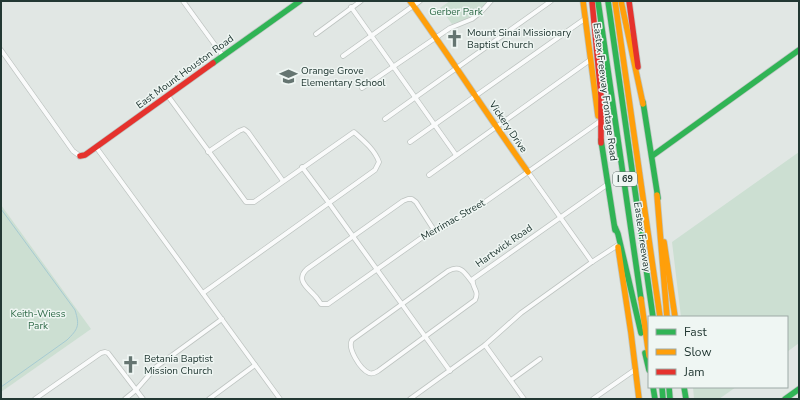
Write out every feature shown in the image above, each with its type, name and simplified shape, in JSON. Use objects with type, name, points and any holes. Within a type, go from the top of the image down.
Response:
[{"type":"main road","name":"East Mount Houston Road","points":[[80,156],[85,155],[300,1]]},
{"type":"main road","name":"Eastex Freeway Frontage Road","points":[[584,1],[601,143],[618,245],[639,399]]},
{"type":"main road","points":[[592,1],[601,96],[601,143]]},
{"type":"main road","name":"Eastex Freeway","points":[[598,1],[648,349]]},
{"type":"main road","name":"I 69","points":[[608,1],[653,316]]},
{"type":"main road","name":"Eastex Freeway","points":[[615,1],[660,316]]},
{"type":"main road","points":[[621,1],[643,104]]},
{"type":"main road","points":[[629,1],[674,316]]},
{"type":"main road","name":"Vickery Drive","points":[[411,3],[477,95],[496,127],[528,172]]},
{"type":"main road","points":[[652,156],[799,50]]},
{"type":"main road","points":[[657,195],[667,316]]},
{"type":"main road","points":[[615,227],[618,234],[648,366]]},
{"type":"main road","points":[[653,388],[655,399]]},
{"type":"main road","points":[[662,388],[664,399]]},
{"type":"main road","points":[[669,388],[670,399]]},
{"type":"main road","points":[[684,388],[686,399]]},
{"type":"main road","points":[[785,399],[799,389]]},
{"type":"street","points":[[183,1],[223,56]]},
{"type":"street","points":[[316,34],[361,1]]},
{"type":"street","points":[[343,56],[371,36],[411,3],[420,1]]},
{"type":"street","points":[[362,88],[450,28],[472,19],[491,1]]},
{"type":"street","points":[[385,119],[551,1]]},
{"type":"street","points":[[351,8],[456,155]]},
{"type":"street","points":[[410,142],[586,18]]},
{"type":"street","points":[[1,50],[73,152],[80,156]]},
{"type":"street","points":[[429,175],[590,60]]},
{"type":"street","points":[[168,96],[246,202],[254,202],[354,132],[365,141],[378,159],[377,168],[203,293]]},
{"type":"street","name":"Merrimac Street","points":[[353,237],[305,271],[302,275],[302,280],[309,291],[321,304],[325,305],[334,301],[434,230],[443,228],[485,202],[599,122]]},
{"type":"street","points":[[208,152],[244,129],[248,132],[283,181]]},
{"type":"street","points":[[96,147],[280,399]]},
{"type":"street","points":[[302,167],[450,371]]},
{"type":"street","name":"Vickery Drive","points":[[528,172],[592,262]]},
{"type":"street","name":"Hartwick Road","points":[[402,304],[352,340],[350,343],[350,348],[356,359],[369,373],[374,373],[426,337],[475,300],[477,292],[472,282],[473,279],[608,184]]},
{"type":"street","points":[[353,237],[384,214],[408,199],[416,202],[434,230]]},
{"type":"street","points":[[410,399],[485,346],[521,313],[618,245]]},
{"type":"street","points":[[402,304],[453,268],[460,268],[463,270],[472,282]]},
{"type":"street","points":[[125,399],[136,390],[156,367],[222,319]]},
{"type":"street","points":[[485,346],[524,399]]},
{"type":"street","points":[[34,399],[101,353],[105,352],[108,353],[143,399]]},
{"type":"street","points":[[511,380],[540,359]]},
{"type":"street","points":[[209,399],[255,365]]},
{"type":"street","points":[[593,399],[636,369]]},
{"type":"green space","name":"Gerber Park","points":[[450,1],[488,1],[472,16],[452,24],[440,8]]},
{"type":"green space","points":[[799,152],[799,343],[788,351],[788,316],[681,316],[672,242]]},
{"type":"green space","name":"Keith-Wiess Park","points":[[1,205],[91,329],[1,392]]},
{"type":"green space","points":[[693,388],[735,388],[719,399],[694,399]]},
{"type":"waterway","points":[[1,209],[75,310],[78,324],[74,333],[67,340],[1,387]]},
{"type":"traffic: fast","points":[[213,63],[300,1]]},
{"type":"traffic: fast","points":[[598,1],[641,299]]},
{"type":"traffic: fast","points":[[608,1],[653,316]]},
{"type":"traffic: fast","points":[[652,156],[799,50]]},
{"type":"traffic: fast","points":[[643,102],[658,198]]},
{"type":"traffic: fast","points":[[601,140],[615,230]]},
{"type":"traffic: fast","points":[[615,227],[618,234],[641,333]]},
{"type":"traffic: fast","points":[[645,353],[648,366]]},
{"type":"traffic: fast","points":[[653,388],[655,399]]},
{"type":"traffic: fast","points":[[662,388],[663,399]]},
{"type":"traffic: fast","points":[[669,388],[670,399]]},
{"type":"traffic: fast","points":[[684,388],[686,399]]},
{"type":"traffic: fast","points":[[785,399],[799,389]]},
{"type":"traffic: slow","points":[[410,1],[528,172]]},
{"type":"traffic: slow","points":[[583,1],[598,116]]},
{"type":"traffic: slow","points":[[615,1],[660,316]]},
{"type":"traffic: slow","points":[[621,1],[643,104]]},
{"type":"traffic: slow","points":[[657,195],[667,316]]},
{"type":"traffic: slow","points":[[664,242],[675,316]]},
{"type":"traffic: slow","points":[[618,247],[639,399]]},
{"type":"traffic: slow","points":[[641,299],[648,349]]},
{"type":"traffic: jam","points":[[592,1],[601,96],[601,143]]},
{"type":"traffic: jam","points":[[629,1],[638,67]]},
{"type":"traffic: jam","points":[[80,156],[85,155],[213,63]]},
{"type":"place","name":"Mount Sinai Missionary Baptist Church","points":[[454,39]]},
{"type":"place","name":"Orange Grove Elementary School","points":[[288,77]]},
{"type":"place","name":"Betania Baptist Mission Church","points":[[131,365]]}]
